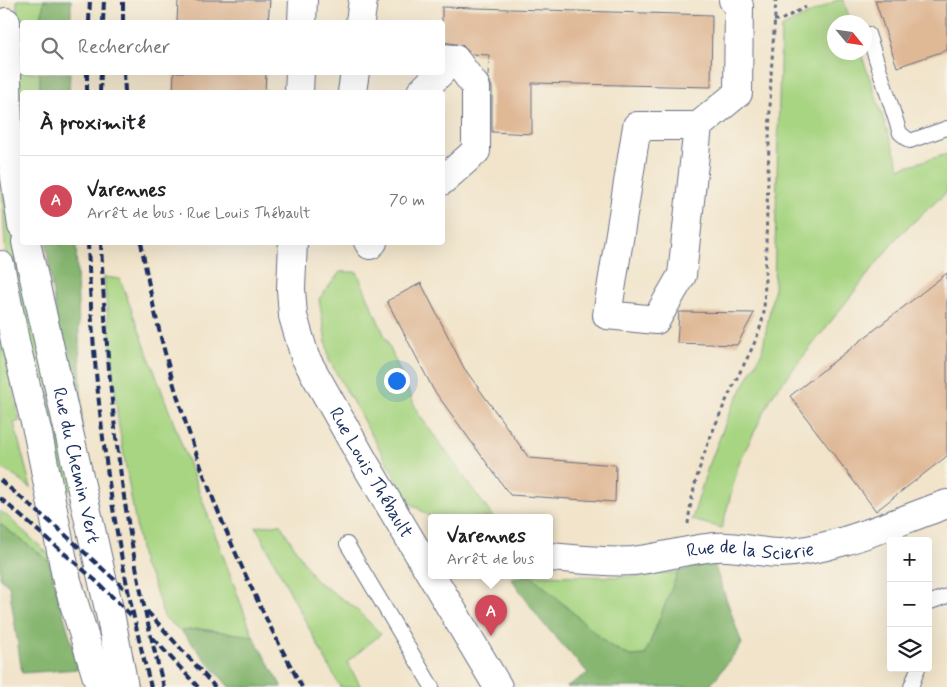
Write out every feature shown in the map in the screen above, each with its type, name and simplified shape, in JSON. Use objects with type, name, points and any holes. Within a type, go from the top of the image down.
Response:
[{"type":"street","points":[[302,20],[303,0]]},
{"type":"street","points":[[360,20],[363,0]]},
{"type":"street","points":[[698,126],[682,275],[656,320],[607,316],[637,126],[698,126],[738,93],[739,6],[733,0]]},
{"type":"street","points":[[0,79],[6,11]]},
{"type":"street","points":[[6,11],[8,130],[20,212]]},
{"type":"street","points":[[445,65],[476,87],[476,151],[445,178]]},
{"type":"street","points":[[299,90],[300,75]]},
{"type":"street","points":[[352,90],[355,75]]},
{"type":"street","points":[[423,90],[436,75]]},
{"type":"street","name":"Rue du Chemin Vert","points":[[27,245],[111,618],[124,687]]},
{"type":"street","name":"Rue Louis Thébault","points":[[293,245],[291,289],[293,316],[305,357],[319,386],[428,566]]},
{"type":"street","name":"Rue du Chemin Vert","points":[[0,265],[68,580],[100,687]]},
{"type":"street","name":"Rue de la Scierie","points":[[553,557],[611,562],[634,561],[689,549],[719,546],[765,552],[803,550],[833,544],[947,504]]},
{"type":"street","name":"Rue Louis Thébault","points":[[435,579],[498,687]]},
{"type":"lane","points":[[872,46],[900,133],[910,141],[947,128]]},
{"type":"lane","points":[[347,544],[432,687]]},
{"type":"lane","points":[[932,602],[947,596]]},
{"type":"lane","points":[[912,687],[917,672]]},
{"type":"path","points":[[689,549],[689,514],[698,471],[716,423],[754,347],[761,329],[764,312],[770,85],[776,0]]},
{"type":"path","points":[[774,20],[781,20],[806,7]]},
{"type":"green space","points":[[17,0],[44,0],[41,20],[20,20],[20,75],[40,75],[40,90],[20,90],[20,186],[17,164]]},
{"type":"green space","points":[[44,0],[71,0],[71,20],[41,20]]},
{"type":"green space","points":[[837,0],[843,0],[848,15],[827,15],[827,60],[863,60],[900,168],[947,154],[947,192],[899,235],[772,396],[739,463],[722,528],[692,520],[706,473],[731,409],[762,352],[774,289],[781,28]]},
{"type":"green space","points":[[40,75],[70,75],[69,90],[40,90]]},
{"type":"green space","points":[[0,155],[74,489],[60,493],[6,261]]},
{"type":"green space","points":[[46,245],[76,245],[82,426],[58,331]]},
{"type":"green space","points":[[340,272],[357,272],[418,413],[491,514],[428,515],[410,503],[329,360],[319,299]]},
{"type":"green space","points":[[104,277],[120,279],[253,636],[199,629],[181,631],[164,617],[152,579],[143,566],[118,421]]},
{"type":"green space","points":[[0,321],[20,421],[14,423],[31,488],[0,466]]},
{"type":"green space","points":[[0,511],[83,586],[53,577],[48,560],[0,524]]},
{"type":"green space","points":[[0,524],[48,560],[79,669],[22,673],[9,585],[0,578]]},
{"type":"green space","points":[[280,524],[315,580],[354,607],[381,634],[347,662],[361,687],[340,687],[256,527]]},
{"type":"green space","points":[[713,561],[742,644],[709,687],[567,687],[588,673],[541,621],[512,579],[535,579],[609,645],[630,656],[645,655],[678,572]]},
{"type":"green space","points":[[678,572],[645,655],[630,656],[609,645],[535,579],[553,579],[553,575],[629,577]]},
{"type":"green space","points":[[199,629],[253,636],[282,687],[229,687],[181,631]]},
{"type":"building","points":[[178,0],[270,0],[268,20],[177,20]]},
{"type":"building","points":[[875,0],[947,0],[947,50],[897,67]]},
{"type":"building","points":[[442,7],[712,15],[711,87],[532,83],[532,134],[492,132],[492,87],[488,77],[489,55],[471,54],[462,45],[445,42],[445,20],[442,20]]},
{"type":"building","points":[[174,75],[266,75],[265,90],[173,90]]},
{"type":"building","points":[[947,273],[947,456],[876,511],[790,396]]},
{"type":"building","points":[[421,283],[464,368],[529,458],[616,465],[615,502],[510,495],[433,389],[387,301]]},
{"type":"building","points":[[679,312],[754,313],[737,345],[677,343]]},
{"type":"railway","points":[[89,20],[90,0]]},
{"type":"railway","points":[[103,20],[104,0]]},
{"type":"railway","points":[[123,0],[123,20]]},
{"type":"railway","points":[[87,75],[87,90]]},
{"type":"railway","points":[[100,90],[101,75]]},
{"type":"railway","points":[[124,75],[125,90]]},
{"type":"railway","points":[[88,245],[94,355],[107,466],[125,577],[151,687]]},
{"type":"railway","points":[[101,245],[108,354],[120,466],[138,577],[164,687]]},
{"type":"railway","points":[[142,245],[152,301],[166,358],[203,472],[248,581],[302,687]]},
{"type":"railway","points":[[0,480],[61,531],[127,591]]},
{"type":"railway","points":[[0,498],[95,580],[134,618]]},
{"type":"railway","points":[[147,611],[215,687]]},
{"type":"railway","points":[[153,638],[198,687]]},
{"type":"place","name":"Varennes","points":[[491,636]]}]
